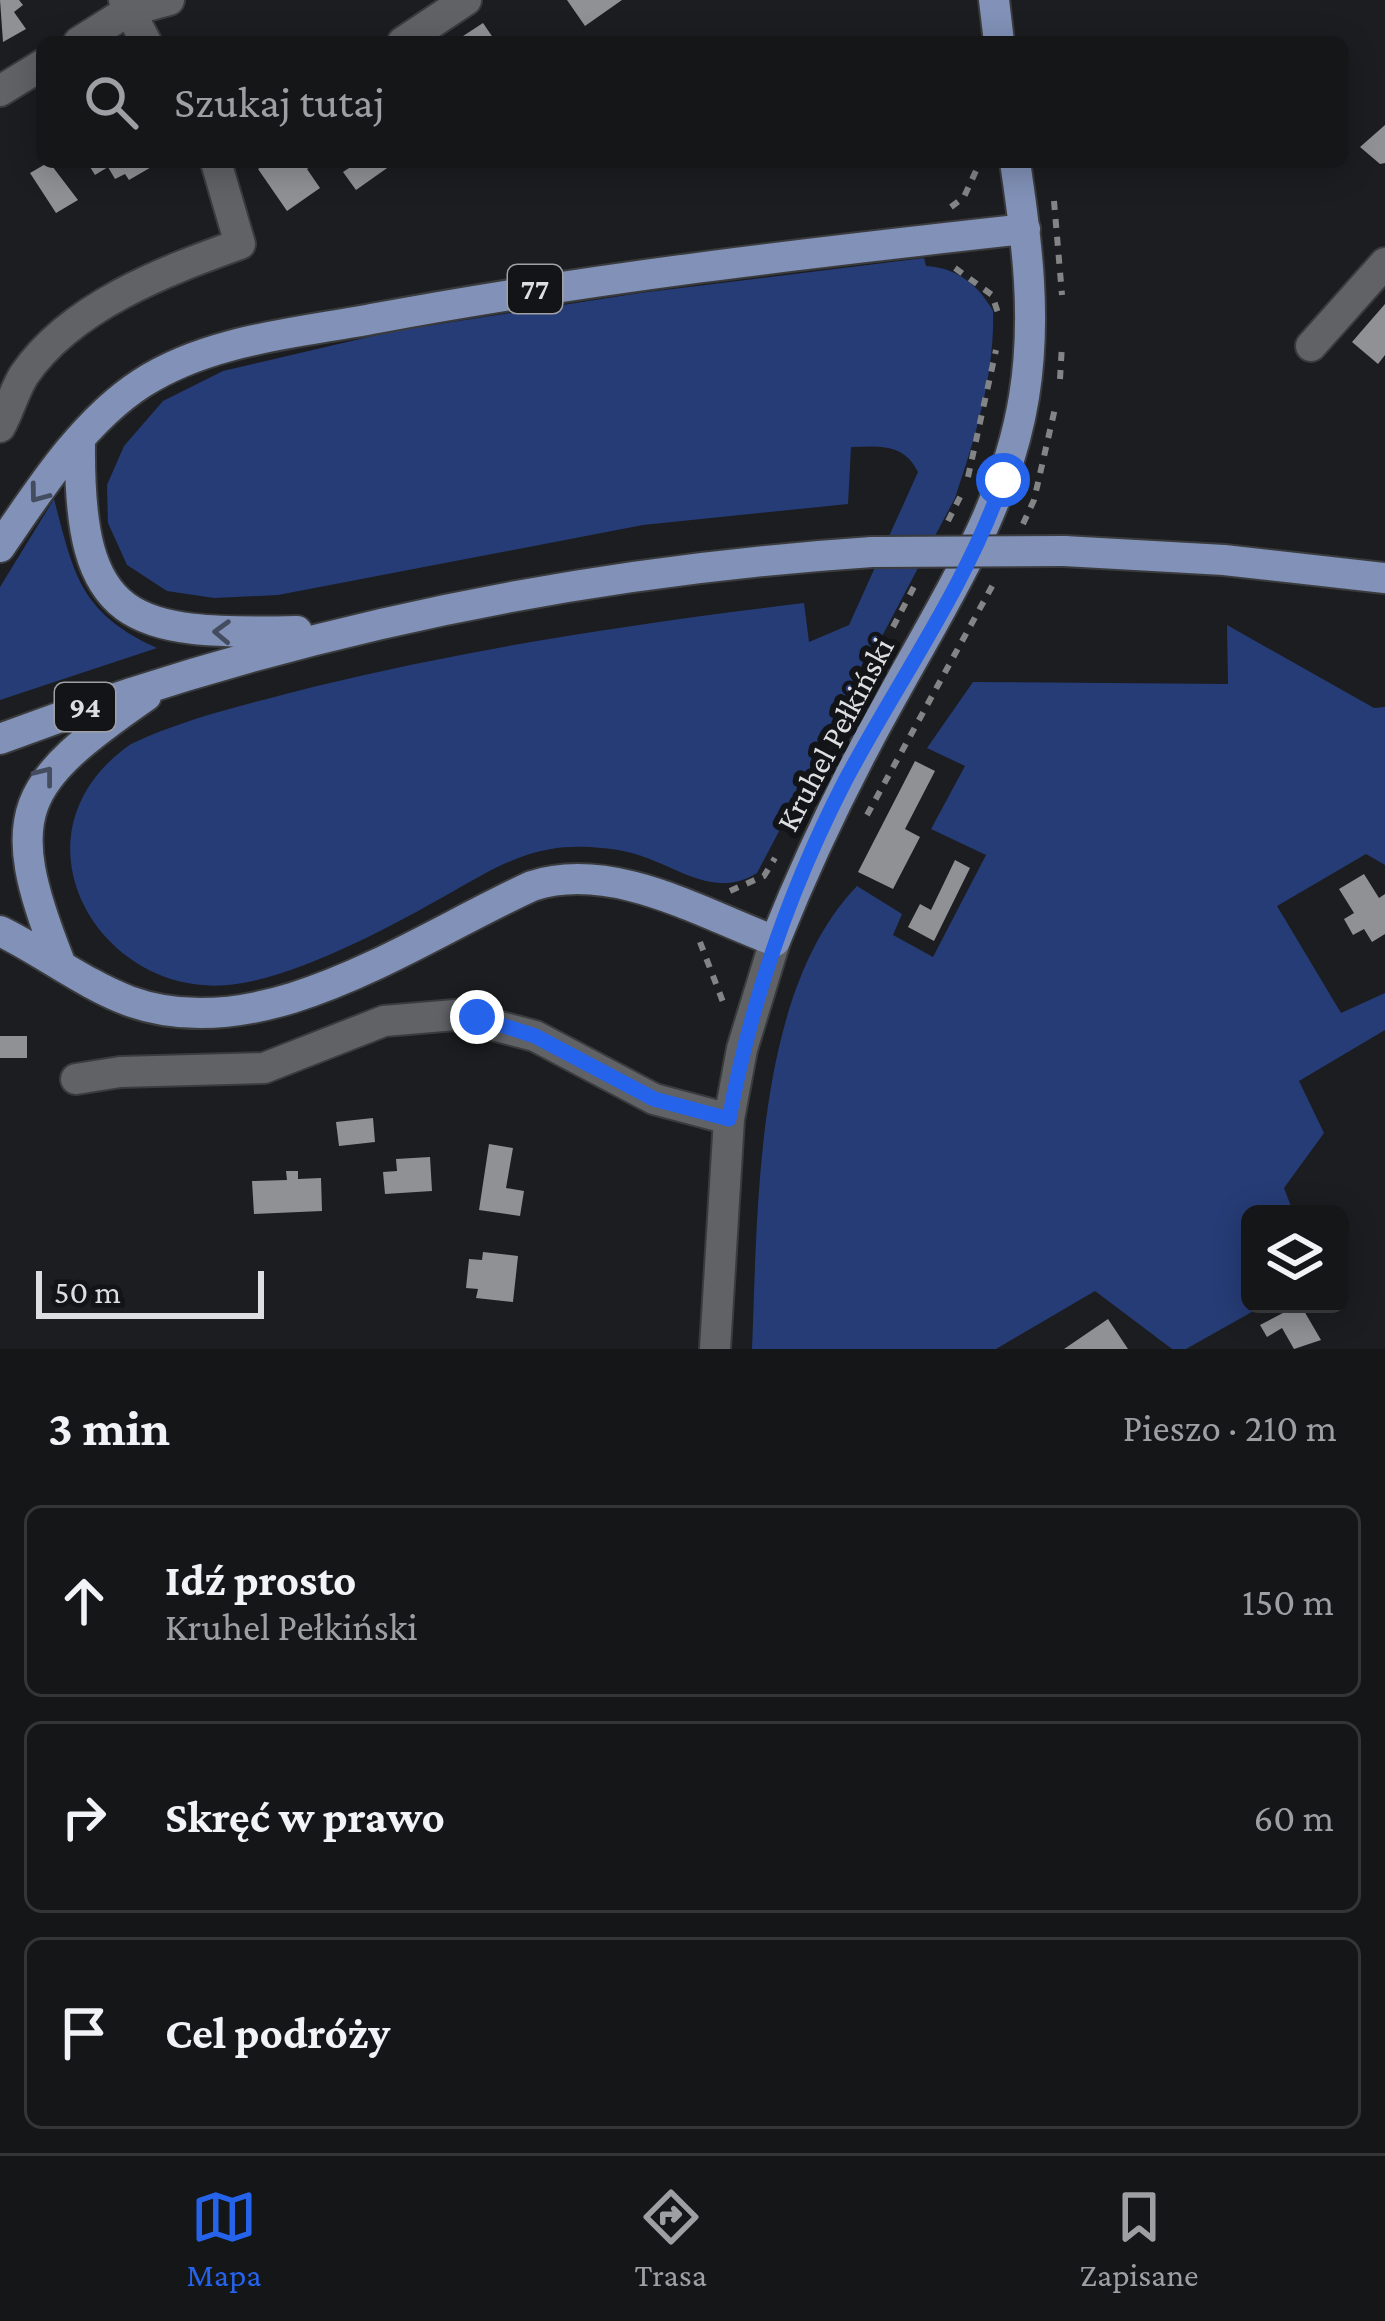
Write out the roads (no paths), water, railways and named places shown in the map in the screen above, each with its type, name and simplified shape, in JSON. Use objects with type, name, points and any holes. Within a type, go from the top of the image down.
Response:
[{"type":"main road","points":[[994,0],[998,36]]},
{"type":"main road","name":"Kruhel Pełkiński","points":[[775,941],[844,783],[964,571],[999,491],[1020,422],[1028,367],[1031,290],[1016,168]]},
{"type":"main road","name":"77","points":[[80,443],[139,385],[222,348],[583,282],[1025,230]]},
{"type":"main road","points":[[0,547],[80,443]]},
{"type":"main road","points":[[80,443],[82,538],[100,579],[122,604],[171,628],[230,633],[339,630],[438,607],[657,571],[872,552],[1064,551],[1224,560],[1385,578]]},
{"type":"main road","name":"94","points":[[0,739],[172,678],[339,630]]},
{"type":"main road","points":[[59,960],[27,899],[18,860],[17,840],[29,796],[57,759],[172,678]]},
{"type":"main road","points":[[0,932],[131,1002],[172,1012],[238,1013],[295,998],[532,886],[564,879],[612,881],[775,941]]},
{"type":"street","points":[[87,36],[126,6],[169,0]]},
{"type":"street","points":[[413,36],[466,0]]},
{"type":"street","points":[[126,6],[143,36]]},
{"type":"street","points":[[0,91],[36,69]]},
{"type":"street","points":[[0,427],[22,378],[45,349],[161,272],[240,244],[218,168]]},
{"type":"street","points":[[1311,346],[1385,263]]},
{"type":"street","name":"Kruhel Pełkiński","points":[[715,1349],[729,1119],[742,1048],[775,941]]},
{"type":"street","points":[[76,1079],[120,1072],[264,1068],[384,1021],[454,1015],[535,1036],[654,1099],[729,1119]]}]
